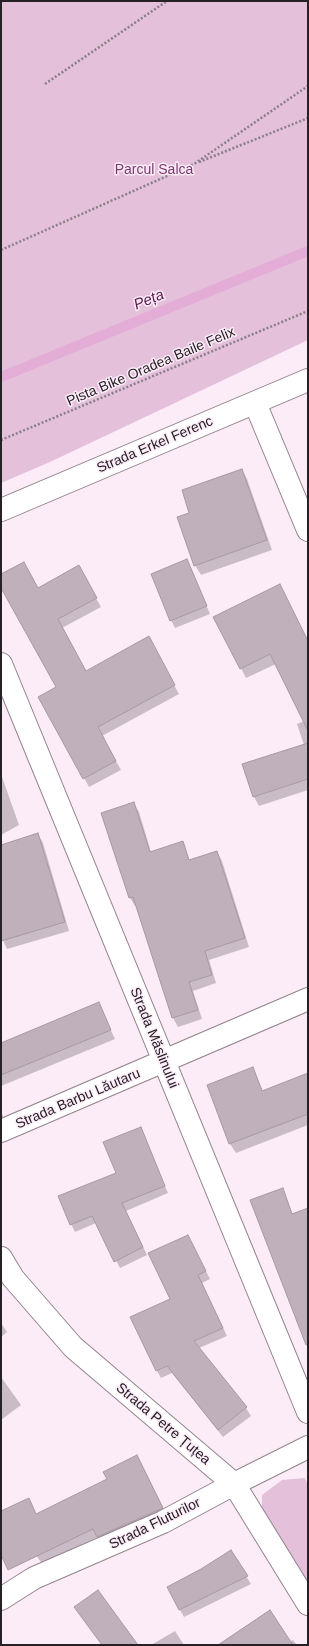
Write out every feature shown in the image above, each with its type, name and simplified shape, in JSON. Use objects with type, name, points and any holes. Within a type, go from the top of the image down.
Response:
[{"type":"street","name":"Strada Erkel Ferenc","points":[[1,510],[308,380]]},
{"type":"street","points":[[255,403],[308,530]]},
{"type":"street","name":"Strada Măslinului","points":[[1,664],[308,1412]]},
{"type":"street","name":"Strada Barbu Lăutaru","points":[[1,1131],[308,999]]},
{"type":"street","name":"Strada Petre Țuțea","points":[[1,1258],[14,1278],[73,1347],[234,1484],[308,1604]]},
{"type":"street","name":"Strada Fluturilor","points":[[1,1599],[34,1578],[163,1522],[308,1447]]},
{"type":"path","points":[[45,84],[167,1]]},
{"type":"path","points":[[194,164],[308,86]]},
{"type":"path","points":[[1,250],[194,164],[308,118]]},
{"type":"path","name":"Pista Bike Oradea Baile Felix","points":[[1,440],[308,311]]},
{"type":"green space","name":"Parcul Salca","points":[[1,1],[308,1],[308,340],[50,462],[1,483]]},
{"type":"green space","points":[[305,1478],[308,1485],[308,1584],[262,1510],[262,1495],[282,1480]]},
{"type":"building","points":[[242,469],[267,540],[194,566],[177,517],[189,513],[182,490]]},
{"type":"building","points":[[187,559],[207,606],[170,621],[151,574]]},
{"type":"building","points":[[24,562],[38,588],[79,565],[97,598],[58,619],[86,671],[149,636],[175,685],[98,727],[116,761],[83,779],[38,697],[56,687],[1,588],[1,574]]},
{"type":"building","points":[[280,584],[308,641],[308,731],[270,654],[240,669],[213,617]]},
{"type":"building","points":[[308,743],[308,779],[253,797],[242,764]]},
{"type":"building","points":[[134,802],[150,852],[183,841],[189,860],[217,851],[245,938],[205,951],[212,975],[189,982],[198,1010],[172,1018],[133,897],[129,898],[101,813]]},
{"type":"building","points":[[38,833],[65,922],[1,941],[1,845]]},
{"type":"building","points":[[99,1002],[111,1030],[1,1075],[1,1043]]},
{"type":"building","points":[[253,1067],[262,1091],[308,1073],[308,1114],[229,1144],[207,1085]]},
{"type":"building","points":[[141,1127],[165,1186],[122,1203],[143,1247],[114,1262],[92,1216],[70,1225],[58,1196],[116,1173],[103,1142]]},
{"type":"building","points":[[283,1188],[292,1214],[308,1208],[308,1344],[306,1345],[250,1200]]},
{"type":"building","points":[[188,1235],[206,1271],[198,1275],[223,1328],[194,1341],[247,1407],[218,1430],[167,1366],[156,1371],[130,1317],[170,1299],[148,1253]]},
{"type":"building","points":[[137,1455],[163,1508],[97,1537],[93,1529],[8,1570],[1,1555],[1,1511],[29,1498],[36,1514],[107,1479],[103,1472]]},
{"type":"building","points":[[231,1550],[248,1576],[179,1610],[167,1587],[201,1569]]},
{"type":"building","points":[[98,1590],[138,1645],[102,1645],[74,1607]]},
{"type":"building","points":[[270,1610],[293,1645],[218,1645]]},
{"type":"waterway","name":"Peța","points":[[1,377],[308,251]]}]
